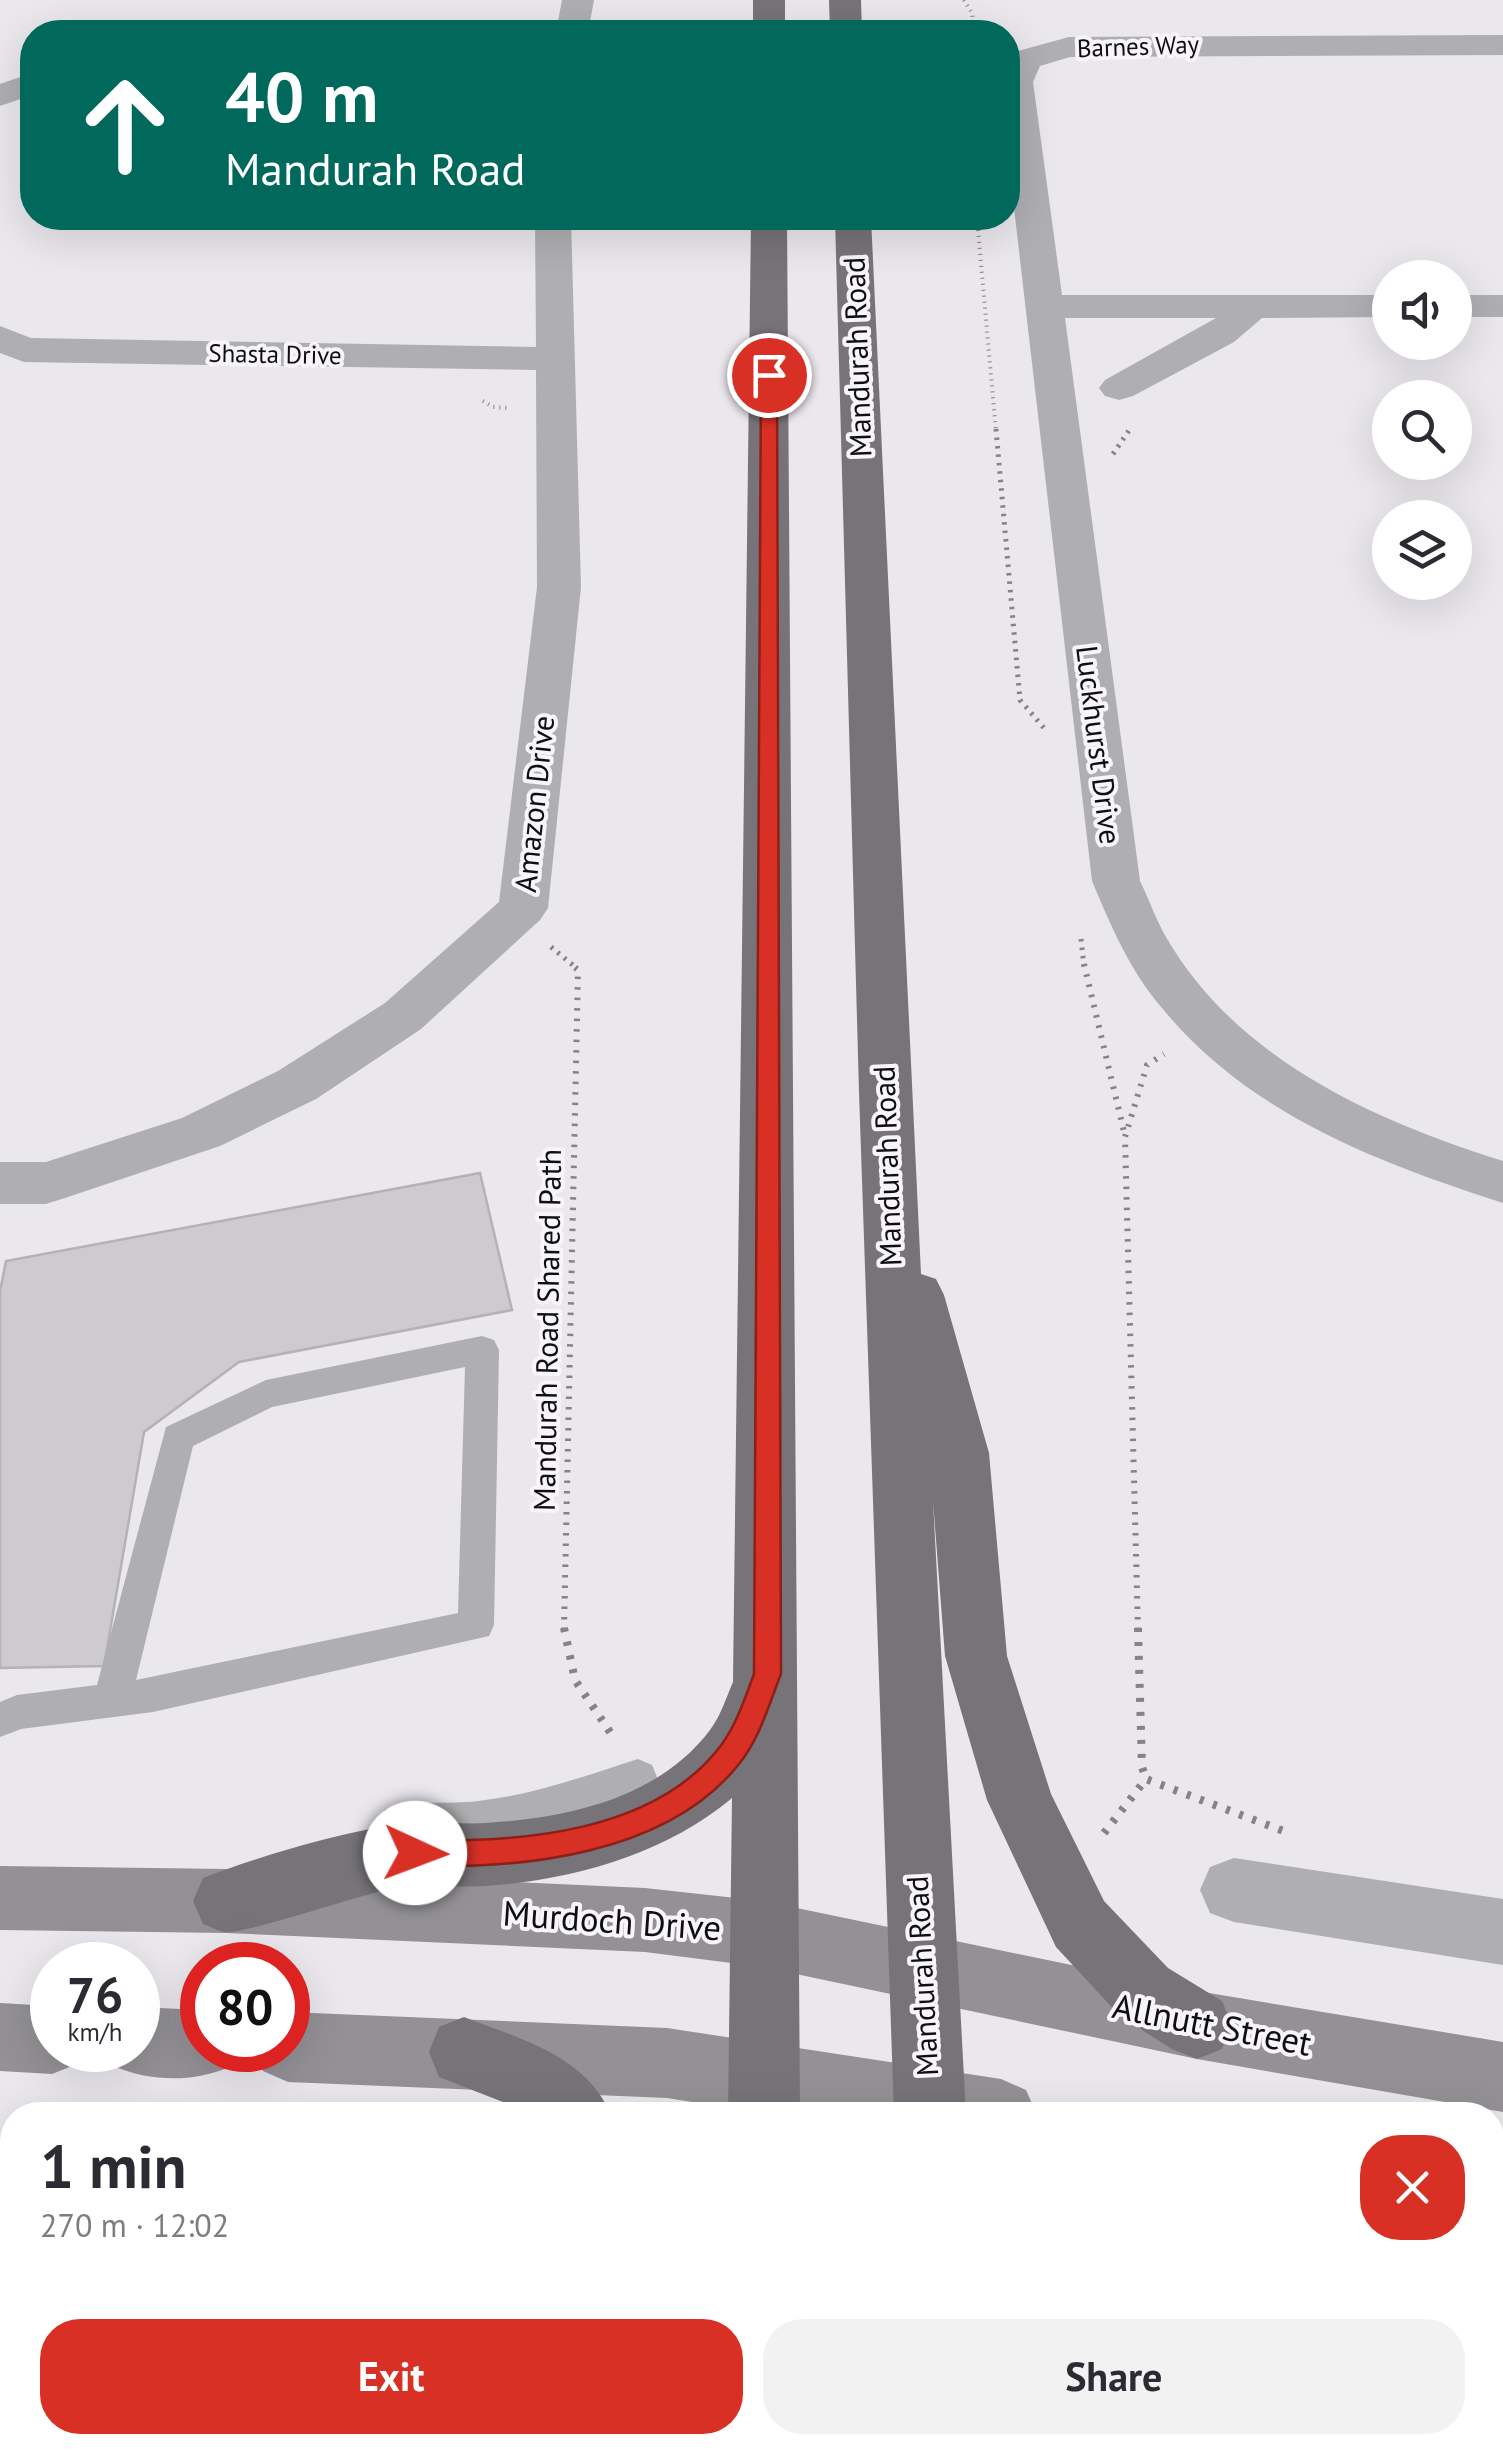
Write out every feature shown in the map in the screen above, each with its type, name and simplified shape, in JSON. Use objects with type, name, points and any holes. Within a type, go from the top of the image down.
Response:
[{"type":"highway","points":[[763,2096],[768,1674],[769,230]]},
{"type":"highway","name":"Mandurah Road","points":[[853,230],[930,2102]]},
{"type":"highway","points":[[890,1201],[959,1452],[976,1656],[1020,1800],[1080,1924],[1144,1992],[1197,2025]]},
{"type":"highway","points":[[226,1900],[415,1853],[479,1855],[539,1850],[602,1834],[658,1811],[694,1789],[730,1755],[748,1724],[768,1674]]},
{"type":"highway","points":[[464,2052],[532,2079],[559,2102]]},
{"type":"main road","name":"Murdoch Drive","points":[[0,1898],[226,1900],[644,1920],[763,1934],[922,1965]]},
{"type":"main road","name":"Allnutt Street","points":[[922,1965],[1197,2025],[1503,2078]]},
{"type":"main road","points":[[0,2037],[30,2039]]},
{"type":"main road","points":[[310,2048],[667,2063],[763,2096],[840,2102]]},
{"type":"street","name":"Barnes Way","points":[[1020,73],[1026,60],[1068,47],[1503,45]]},
{"type":"street","name":"Barnes Way","points":[[1020,114],[1044,308]]},
{"type":"street","name":"Amazon Drive","points":[[0,1183],[46,1183],[184,1138],[297,1085],[403,1016],[523,908],[559,587],[552,230]]},
{"type":"street","points":[[1044,308],[1372,306]]},
{"type":"street","points":[[1472,306],[1503,306]]},
{"type":"street","points":[[1120,388],[1220,334],[1252,307]]},
{"type":"street","name":"Luckhurst Drive","points":[[1044,308],[1116,881],[1131,927],[1213,1036],[1259,1071],[1380,1140],[1503,1182]]},
{"type":"street","name":"Shasta Drive","points":[[0,338],[24,350],[552,358]]},
{"type":"street","points":[[1265,1893],[1503,1932]]},
{"type":"lane","points":[[0,1720],[17,1712],[153,1695],[476,1625],[482,1350],[266,1394],[178,1438],[112,1700]]},
{"type":"lane","points":[[398,1823],[475,1820],[529,1811],[638,1777]]},
{"type":"path","name":"Mandurah Road Shared Path","points":[[542,940],[578,970],[564,1630],[575,1680],[615,1740]]},
{"type":"path","points":[[1146,1779],[1142,1767],[1125,1137],[1147,1065],[1180,1042],[1213,1036]]},
{"type":"path","points":[[1090,1839],[1104,1832],[1146,1779]]},
{"type":"path","points":[[1146,1779],[1301,1838],[1265,1893]]},
{"type":"building","points":[[480,1173],[512,1310],[239,1362],[144,1432],[104,1666],[0,1668],[0,1291],[6,1261]]},
{"type":"route","points":[[415,1853],[479,1855],[539,1850],[602,1834],[658,1811],[694,1789],[730,1755],[748,1724],[768,1674],[769,375]]}]
